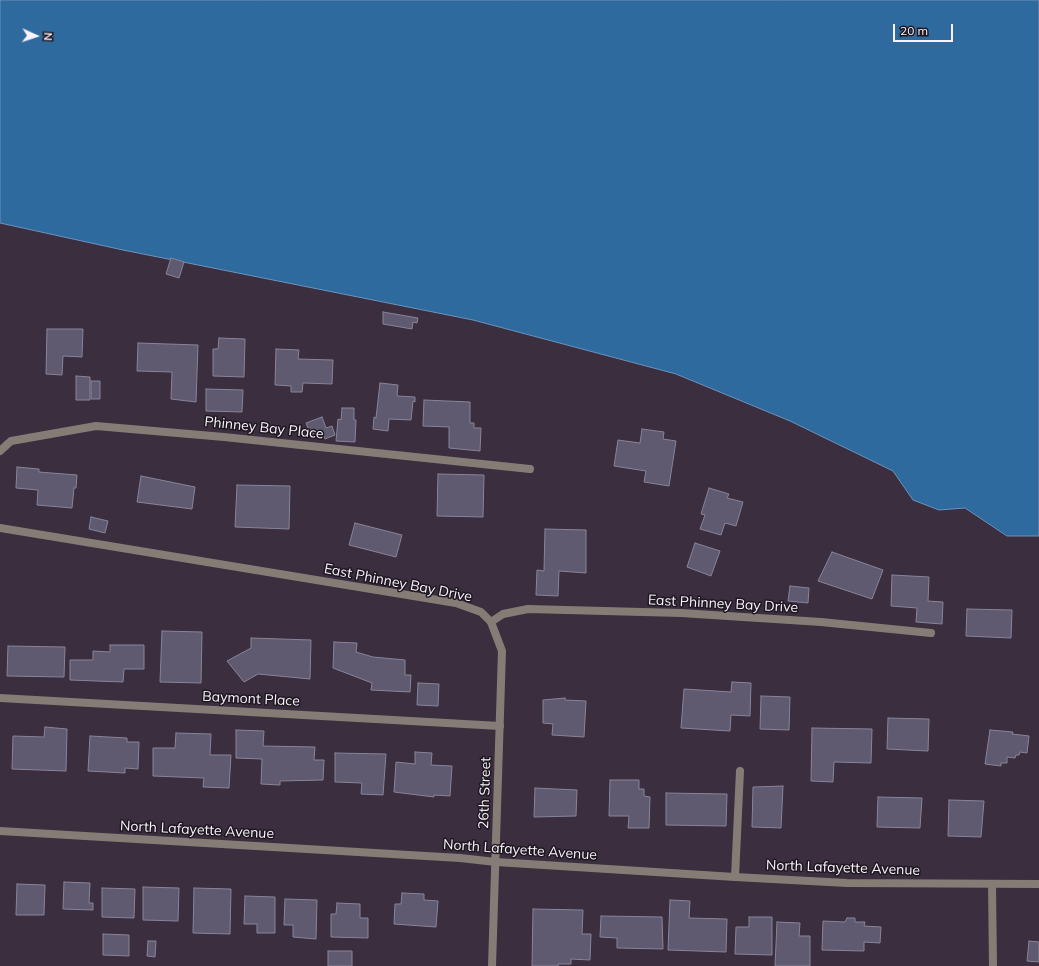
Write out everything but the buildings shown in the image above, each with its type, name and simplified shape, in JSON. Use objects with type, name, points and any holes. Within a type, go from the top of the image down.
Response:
[{"type":"street","name":"Phinney Bay Place","points":[[0,451],[11,441],[96,426],[224,437],[530,469]]},
{"type":"street","name":"East Phinney Bay Drive","points":[[0,528],[456,604],[481,612],[491,622],[503,614],[528,609],[680,613],[821,622],[931,633]]},
{"type":"street","name":"26th Street","points":[[491,622],[502,651],[492,966]]},
{"type":"street","name":"Baymont Place","points":[[0,698],[500,726]]},
{"type":"street","points":[[735,877],[740,771]]},
{"type":"street","name":"North Lafayette Avenue","points":[[0,831],[460,858],[496,862],[847,883],[1039,884]]},
{"type":"street","points":[[992,884],[993,966]]},
{"type":"water","points":[[0,0],[1039,0],[1039,536],[1007,536],[965,508],[939,510],[913,500],[893,471],[790,421],[676,374],[473,320],[123,250],[0,223]]}]
